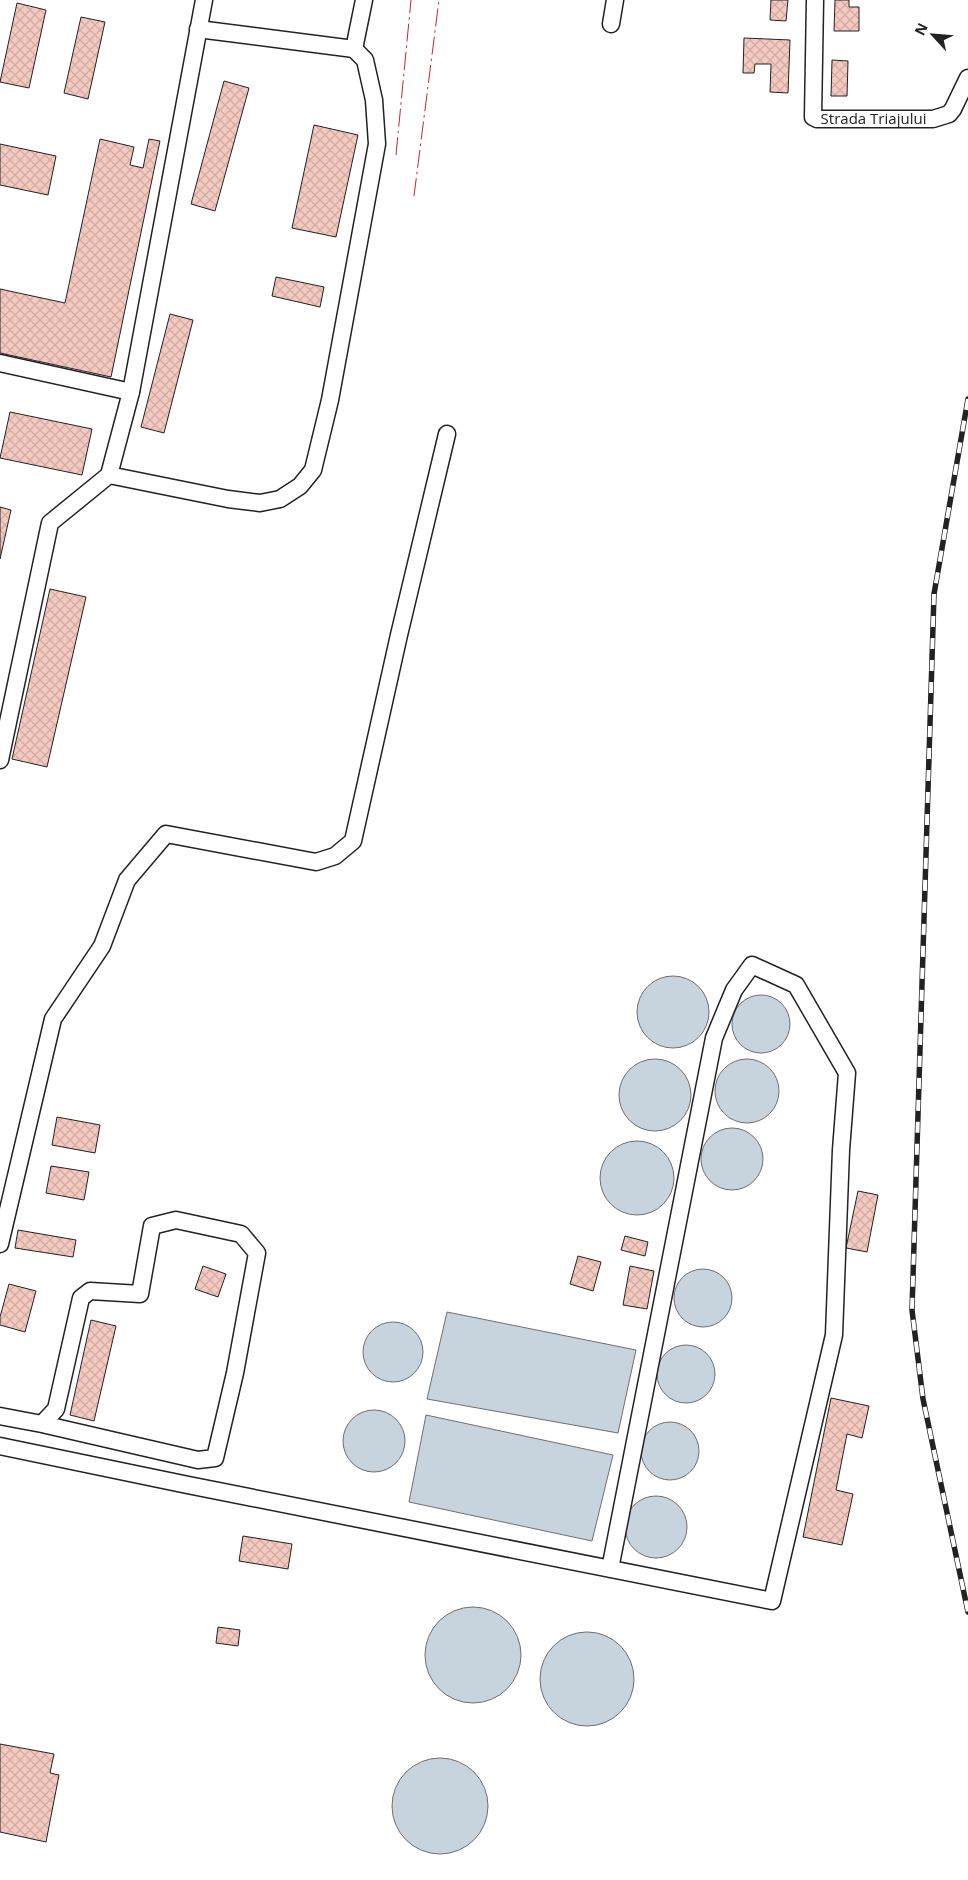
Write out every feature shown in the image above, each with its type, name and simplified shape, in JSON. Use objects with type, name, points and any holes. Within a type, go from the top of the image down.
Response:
[{"type":"street","points":[[0,760],[50,524],[109,475],[131,392],[204,0]]},
{"type":"street","points":[[354,49],[364,0]]},
{"type":"street","points":[[611,24],[615,0]]},
{"type":"street","name":"Strada Triajului","points":[[815,0],[813,117],[817,119],[933,119],[949,114],[968,78]]},
{"type":"street","points":[[109,475],[228,499],[260,503],[280,499],[300,486],[313,470],[330,400],[376,144],[374,100],[365,60],[354,49],[198,29]]},
{"type":"street","points":[[0,363],[131,392]]},
{"type":"street","points":[[0,1244],[53,1019],[102,946],[126,880],[166,834],[316,862],[336,856],[353,841],[398,636],[447,434]]},
{"type":"street","points":[[0,1446],[246,1498],[772,1601],[834,1335],[841,1150],[847,1073],[796,985],[752,965],[734,990],[714,1038],[610,1569]]},
{"type":"street","points":[[0,1416],[198,1460],[215,1458],[235,1373],[257,1253],[240,1234],[176,1220],[152,1226],[140,1294],[90,1291],[81,1298],[56,1409],[42,1424]]},
{"type":"shaded area","points":[[673,976],[693,982],[703,992],[709,1012],[703,1032],[693,1042],[673,1048],[653,1042],[643,1032],[637,1012],[643,992],[653,982]]},
{"type":"shaded area","points":[[755,995],[767,995],[782,1003],[790,1018],[790,1030],[782,1045],[767,1053],[755,1053],[740,1045],[732,1030],[732,1018],[740,1003]]},
{"type":"shaded area","points":[[655,1059],[675,1065],[685,1075],[691,1095],[685,1115],[675,1125],[655,1131],[635,1125],[625,1115],[619,1095],[625,1075],[635,1065]]},
{"type":"shaded area","points":[[747,1059],[759,1061],[770,1068],[777,1079],[779,1091],[777,1103],[770,1114],[759,1121],[747,1123],[735,1121],[724,1114],[717,1103],[715,1091],[717,1079],[724,1068],[735,1061]]},
{"type":"shaded area","points":[[732,1128],[744,1130],[754,1137],[761,1147],[763,1159],[761,1171],[754,1181],[744,1188],[732,1190],[720,1188],[710,1181],[703,1171],[701,1159],[703,1147],[710,1137],[720,1130]]},
{"type":"shaded area","points":[[637,1141],[651,1144],[663,1152],[671,1164],[674,1178],[671,1192],[663,1204],[651,1212],[637,1215],[623,1212],[611,1204],[603,1192],[600,1178],[603,1164],[611,1152],[623,1144]]},
{"type":"shaded area","points":[[703,1269],[714,1271],[727,1282],[732,1298],[730,1309],[719,1322],[703,1327],[692,1325],[679,1314],[674,1298],[676,1287],[687,1274]]},
{"type":"shaded area","points":[[447,1312],[636,1350],[618,1433],[427,1399]]},
{"type":"shaded area","points":[[393,1322],[409,1327],[414,1331],[418,1336],[423,1352],[418,1368],[414,1373],[409,1377],[393,1382],[377,1377],[372,1373],[368,1368],[363,1352],[368,1336],[372,1331],[377,1327]]},
{"type":"shaded area","points":[[680,1345],[692,1345],[707,1353],[715,1368],[715,1380],[707,1395],[692,1403],[680,1403],[665,1395],[657,1380],[657,1368],[665,1353]]},
{"type":"shaded area","points":[[374,1410],[386,1412],[396,1419],[403,1429],[405,1441],[403,1453],[396,1463],[386,1470],[374,1472],[362,1470],[352,1463],[345,1453],[343,1441],[345,1429],[352,1419],[362,1412]]},
{"type":"shaded area","points":[[426,1415],[613,1455],[592,1541],[409,1502]]},
{"type":"shaded area","points":[[664,1422],[676,1422],[691,1430],[699,1445],[699,1457],[691,1472],[676,1480],[664,1480],[649,1472],[641,1457],[641,1445],[649,1430]]},
{"type":"shaded area","points":[[656,1496],[668,1499],[678,1505],[684,1515],[687,1527],[684,1539],[678,1549],[668,1555],[656,1558],[644,1555],[634,1549],[628,1539],[625,1527],[628,1515],[634,1505],[644,1499]]},
{"type":"shaded area","points":[[473,1607],[491,1611],[507,1621],[517,1637],[521,1655],[517,1673],[507,1689],[491,1699],[473,1703],[455,1699],[439,1689],[429,1673],[425,1655],[429,1637],[439,1621],[455,1611]]},
{"type":"shaded area","points":[[587,1632],[605,1636],[620,1646],[630,1661],[634,1679],[630,1697],[620,1712],[605,1722],[587,1726],[569,1722],[554,1712],[544,1697],[540,1679],[544,1661],[554,1646],[569,1636]]},
{"type":"shaded area","points":[[440,1758],[458,1762],[474,1772],[484,1788],[488,1806],[484,1824],[474,1840],[458,1850],[440,1854],[422,1850],[406,1840],[396,1824],[392,1806],[396,1788],[406,1772],[422,1762]]},
{"type":"building","points":[[771,0],[788,0],[786,21],[770,20]]},
{"type":"building","points":[[835,0],[849,0],[849,7],[859,7],[859,31],[834,31]]},
{"type":"building","points":[[17,3],[46,10],[29,88],[0,82]]},
{"type":"building","points":[[81,17],[105,22],[88,99],[64,93]]},
{"type":"building","points":[[744,38],[790,40],[788,93],[770,92],[771,64],[755,64],[754,73],[743,73]]},
{"type":"building","points":[[832,60],[848,61],[847,96],[831,96]]},
{"type":"building","points":[[224,81],[249,88],[215,211],[191,204]]},
{"type":"building","points":[[314,125],[358,135],[336,237],[292,228]]},
{"type":"building","points":[[100,139],[134,147],[130,165],[143,168],[149,139],[160,141],[111,377],[0,353],[0,289],[65,303]]},
{"type":"building","points":[[0,144],[56,156],[48,195],[0,185]]},
{"type":"building","points":[[276,277],[324,287],[320,307],[272,296]]},
{"type":"building","points":[[170,314],[193,320],[164,433],[141,427]]},
{"type":"building","points":[[10,412],[92,429],[82,475],[0,458]]},
{"type":"building","points":[[0,507],[11,510],[0,559]]},
{"type":"building","points":[[50,589],[86,597],[47,767],[12,759]]},
{"type":"building","points":[[57,1117],[100,1125],[95,1153],[52,1145]]},
{"type":"building","points":[[51,1166],[89,1172],[84,1200],[46,1193]]},
{"type":"building","points":[[858,1191],[878,1195],[867,1252],[846,1248]]},
{"type":"building","points":[[18,1230],[76,1240],[73,1257],[15,1248]]},
{"type":"building","points":[[625,1236],[648,1242],[645,1256],[621,1250]]},
{"type":"building","points":[[578,1256],[601,1262],[593,1291],[570,1284]]},
{"type":"building","points":[[203,1266],[226,1274],[218,1297],[195,1289]]},
{"type":"building","points":[[630,1266],[654,1271],[647,1309],[623,1305]]},
{"type":"building","points":[[9,1284],[36,1291],[25,1332],[0,1325],[0,1317]]},
{"type":"building","points":[[91,1320],[116,1326],[94,1421],[70,1415]]},
{"type":"building","points":[[831,1398],[869,1406],[862,1438],[847,1434],[836,1490],[853,1494],[842,1545],[803,1537]]},
{"type":"building","points":[[243,1536],[292,1544],[288,1569],[239,1561]]},
{"type":"building","points":[[218,1627],[240,1630],[238,1646],[216,1643]]},
{"type":"building","points":[[0,1744],[54,1754],[50,1773],[59,1775],[46,1842],[0,1832]]},
{"type":"railway","points":[[968,399],[934,594],[912,1310],[923,1399],[968,1612]]},
{"type":"power","points":[[396,155],[411,0]]},
{"type":"power","points":[[414,196],[439,0]]}]
